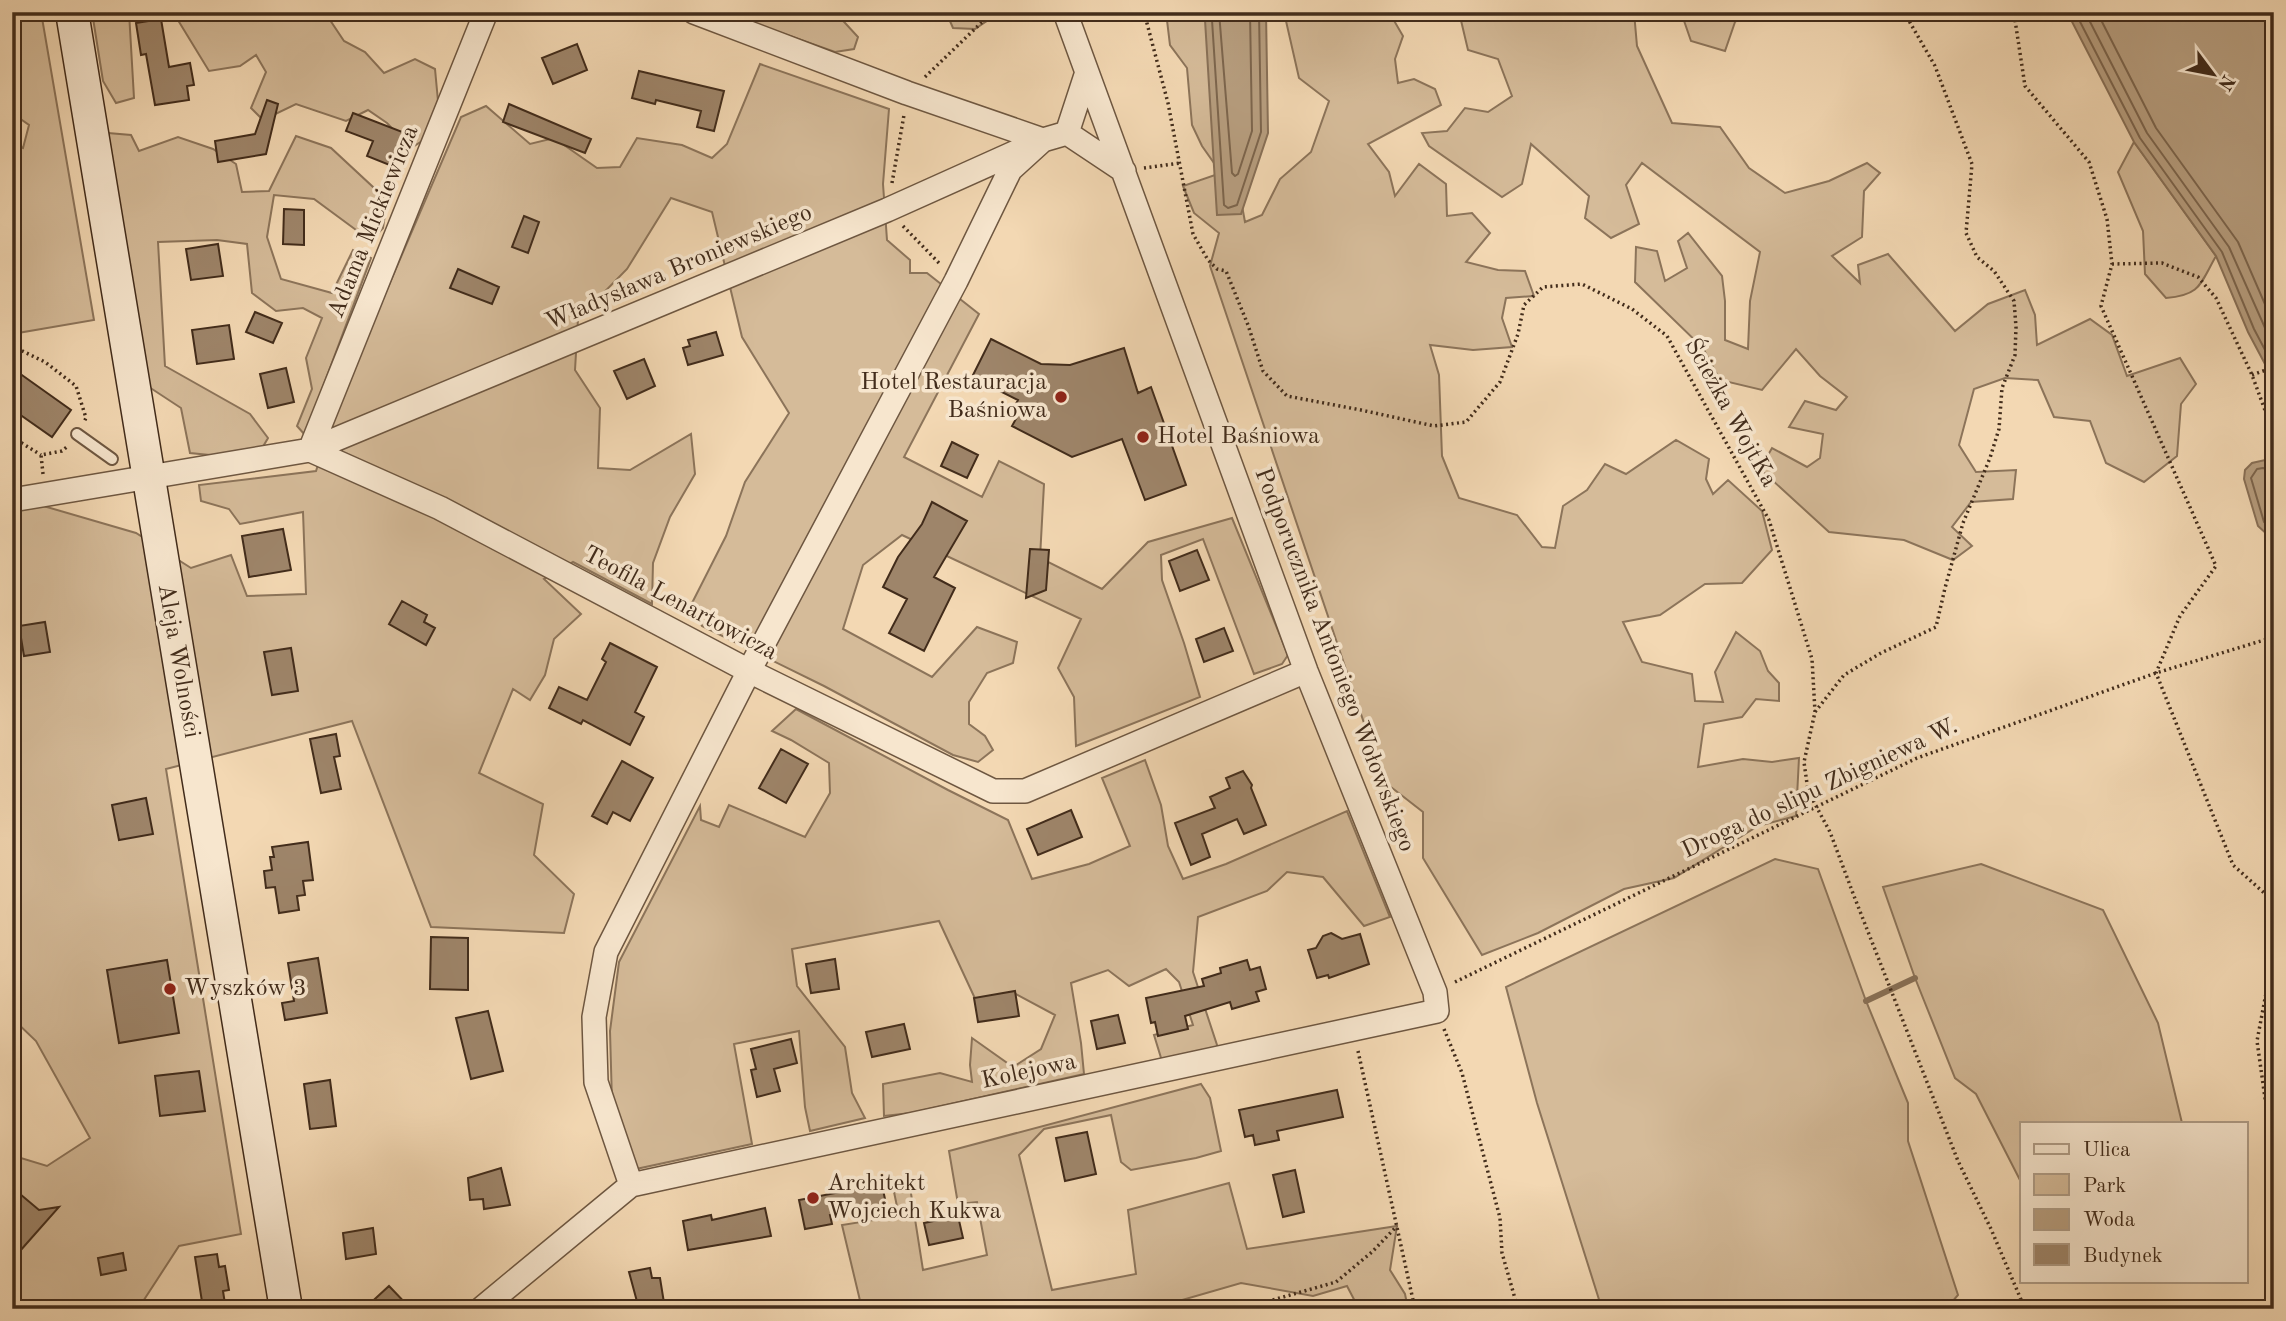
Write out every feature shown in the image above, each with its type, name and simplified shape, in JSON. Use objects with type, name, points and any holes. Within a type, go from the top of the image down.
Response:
[{"type":"street","name":"Aleja Wolności","points":[[72,12],[286,1309]]},
{"type":"street","name":"Adama Mickiewicza","points":[[310,450],[486,12]]},
{"type":"street","points":[[481,1309],[631,1185],[596,1082],[594,1017],[606,952],[749,671],[956,281],[1010,170],[1043,140],[908,93],[694,12]]},
{"type":"street","name":"Podporucznika Antoniego Wołowskiego","points":[[1065,12],[1306,671],[1436,1001]]},
{"type":"street","points":[[1087,72],[1068,133],[1124,171]]},
{"type":"street","name":"Władysława Broniewskiego","points":[[310,450],[887,210],[1043,140],[1068,133]]},
{"type":"street","points":[[12,500],[310,450]]},
{"type":"street","name":"Teofila Lenartowicza","points":[[310,450],[440,508],[749,671],[993,792],[1026,790],[1306,671]]},
{"type":"street","name":"Kolejowa","points":[[631,1185],[1353,1029],[1436,1001]]},
{"type":"lane","points":[[77,435],[112,459]]},
{"type":"path","points":[[956,281],[887,210],[908,93],[981,23],[1000,12]]},
{"type":"path","points":[[1124,171],[1180,163],[1165,91],[1144,12]]},
{"type":"path","points":[[1904,12],[1934,66],[1972,164],[1966,233],[1977,257],[1994,271],[2014,301],[2017,327],[2015,355],[2002,388],[1999,429],[1963,523],[1936,627],[1844,674],[1815,712],[1804,762],[1808,791],[1840,855],[1958,1161],[1992,1229],[2025,1309]]},
{"type":"path","points":[[2008,12],[2015,20],[2025,86],[2088,162],[2107,219],[2112,264],[2101,306],[2216,566],[2180,616],[2156,673],[2233,865],[2272,900],[2274,909]]},
{"type":"path","name":"Ścieżka WojtKa","points":[[1180,163],[1193,234],[1208,260],[1217,269],[1226,271],[1263,371],[1287,396],[1434,426],[1466,422],[1500,383],[1518,334],[1524,305],[1543,287],[1582,284],[1632,309],[1667,336],[1769,520],[1812,659],[1815,712]]},
{"type":"path","points":[[2112,264],[2162,263],[2198,277],[2217,298],[2266,413],[2274,421]]},
{"type":"path","points":[[12,346],[45,362],[76,386],[86,418],[71,445],[62,451],[41,455],[12,437]]},
{"type":"path","points":[[2252,375],[2274,367]]},
{"type":"path","points":[[41,455],[44,475]]},
{"type":"path","name":"Droga do slipu Zbigniewa W.","points":[[1436,1001],[1917,758],[2156,673],[2274,636]]},
{"type":"path","points":[[2274,951],[2257,1041],[2274,1162]]},
{"type":"path","points":[[1436,1001],[1462,1073],[1500,1218],[1502,1253],[1518,1309]]},
{"type":"path","points":[[1353,1029],[1415,1309]]},
{"type":"path","points":[[1241,1309],[1335,1282],[1372,1252],[1397,1226]]},
{"type":"path","points":[[2266,1309],[2266,1297],[2274,1286]]},
{"type":"green space","points":[[12,12],[41,12],[94,320],[12,334],[12,229],[17,222],[12,219],[12,145],[23,148],[29,125],[12,113]]},
{"type":"green space","points":[[92,12],[129,12],[134,98],[116,103],[103,81]]},
{"type":"green space","points":[[173,12],[336,12],[328,17],[344,41],[365,52],[384,73],[415,59],[435,69],[438,101],[422,141],[411,148],[387,123],[368,110],[346,121],[296,104],[263,120],[251,108],[266,72],[256,55],[240,66],[209,71]]},
{"type":"green space","points":[[722,12],[835,12],[858,37],[854,49],[835,52]]},
{"type":"green space","points":[[946,12],[1000,12],[975,29],[953,28]]},
{"type":"green space","points":[[1166,12],[1218,12],[1231,146],[1245,222],[1262,215],[1280,179],[1311,152],[1329,101],[1299,78],[1286,21],[1292,12],[1389,12],[1403,36],[1395,59],[1398,83],[1414,79],[1435,89],[1441,105],[1368,144],[1389,172],[1395,196],[1419,164],[1446,184],[1447,216],[1472,213],[1490,233],[1466,262],[1498,270],[1525,271],[1534,296],[1506,298],[1502,318],[1512,347],[1473,350],[1430,345],[1439,375],[1442,456],[1459,498],[1517,515],[1542,547],[1555,548],[1563,506],[1587,490],[1605,464],[1626,474],[1676,440],[1709,459],[1706,479],[1713,494],[1728,480],[1762,511],[1772,550],[1742,583],[1705,584],[1660,615],[1623,622],[1642,662],[1692,674],[1695,701],[1723,702],[1715,672],[1736,632],[1760,651],[1768,671],[1779,683],[1779,701],[1756,699],[1742,717],[1704,724],[1698,767],[1743,759],[1772,762],[1799,758],[1796,816],[1758,826],[1674,878],[1624,889],[1538,933],[1482,955],[1423,858],[1423,812],[1378,777],[1364,723],[1210,266],[1219,233],[1194,213],[1183,186],[1221,173],[1202,146],[1192,125],[1187,68],[1170,45]]},
{"type":"green space","points":[[1459,12],[1634,12],[1637,46],[1672,123],[1720,127],[1749,168],[1785,193],[1829,181],[1867,163],[1880,173],[1864,191],[1862,237],[1832,256],[1860,283],[1858,265],[1888,254],[1955,331],[1988,304],[2025,290],[2035,315],[2037,345],[2090,319],[2112,335],[2127,376],[2180,358],[2196,384],[2181,404],[2177,456],[2144,482],[2106,463],[2090,421],[2054,417],[2038,380],[2005,378],[1974,389],[1959,445],[1976,472],[2016,470],[2013,499],[1971,502],[1952,527],[1972,546],[1953,560],[1904,540],[1829,532],[1760,469],[1772,448],[1807,467],[1820,458],[1823,434],[1789,427],[1805,401],[1836,410],[1847,397],[1820,376],[1796,349],[1762,390],[1720,380],[1703,348],[1635,282],[1636,247],[1657,251],[1665,281],[1687,268],[1678,241],[1688,233],[1722,276],[1725,340],[1748,349],[1750,301],[1760,252],[1642,163],[1626,185],[1639,224],[1611,238],[1585,218],[1589,196],[1531,144],[1522,184],[1502,197],[1429,146],[1422,133],[1447,131],[1465,108],[1488,112],[1512,96],[1498,59],[1468,50]]},
{"type":"green space","points":[[1681,12],[1694,12],[1717,19],[1715,12],[1748,12],[1735,22],[1725,51],[1691,41]]},
{"type":"green space","points":[[760,64],[889,109],[883,184],[887,240],[910,260],[910,273],[927,273],[979,314],[904,457],[982,497],[999,461],[1044,484],[1040,558],[1102,589],[1148,542],[1232,518],[1288,655],[1282,664],[1254,674],[1203,539],[1161,555],[1162,580],[1200,697],[1076,746],[1074,697],[1058,668],[1081,619],[902,535],[863,565],[843,629],[932,677],[977,627],[1017,642],[1013,663],[987,673],[969,702],[969,724],[985,736],[993,750],[978,762],[953,755],[824,686],[702,626],[692,603],[726,536],[745,482],[789,413],[742,337],[712,212],[671,198],[627,269],[578,319],[575,370],[600,408],[598,468],[630,470],[691,434],[695,474],[670,517],[653,563],[652,604],[573,562],[544,579],[581,614],[554,639],[545,675],[530,700],[513,689],[479,773],[543,804],[534,855],[574,894],[564,933],[431,927],[352,721],[166,769],[241,1234],[179,1246],[138,1309],[18,1309],[12,1303],[12,1161],[21,1158],[47,1166],[90,1138],[36,1041],[12,1018],[12,509],[40,505],[136,533],[191,568],[231,555],[247,596],[306,594],[303,512],[240,524],[229,509],[201,501],[199,485],[316,471],[337,406],[461,117],[486,106],[530,144],[554,138],[597,168],[620,167],[637,138],[682,145],[712,158],[727,144]]},
{"type":"green space","points":[[108,133],[131,135],[139,151],[178,137],[213,149],[236,164],[242,192],[269,191],[296,136],[331,148],[387,200],[383,228],[371,241],[314,199],[274,195],[267,237],[281,279],[332,293],[353,250],[371,258],[305,435],[297,426],[312,389],[306,358],[322,318],[303,308],[276,311],[252,293],[247,244],[217,240],[158,242],[165,366],[250,414],[268,438],[261,450],[220,456],[190,453],[181,408],[149,387]]},
{"type":"green space","points":[[2134,142],[2216,256],[2202,281],[2186,294],[2166,298],[2145,274],[2143,231],[2118,172]]},
{"type":"green space","points":[[796,709],[1008,820],[1032,879],[1089,864],[1130,846],[1102,778],[1145,760],[1161,805],[1168,846],[1183,879],[1226,864],[1347,811],[1390,917],[1364,926],[1323,877],[1287,872],[1267,891],[1198,917],[1193,972],[1219,1051],[1162,1061],[1154,1035],[1193,1025],[1179,982],[1166,969],[1129,986],[1108,970],[1071,983],[1084,1074],[911,1113],[884,1116],[883,1084],[940,1073],[972,1082],[972,1038],[1013,1067],[1041,1049],[1055,1015],[1014,993],[978,1005],[939,921],[792,949],[797,986],[845,1047],[852,1093],[865,1118],[810,1131],[805,1107],[799,1031],[734,1044],[752,1144],[636,1169],[612,1102],[610,1031],[619,962],[700,806],[701,820],[719,827],[729,805],[805,837],[830,793],[829,763],[772,731]]},
{"type":"green space","points":[[1775,859],[1818,869],[1866,1001],[1908,1103],[1908,1141],[1958,1295],[1946,1309],[1602,1309],[1537,1103],[1506,987]]},
{"type":"green space","points":[[1981,864],[2103,910],[2158,1023],[2182,1122],[2020,1122],[2020,1180],[1976,1094],[1955,1078],[1915,978],[1883,887]]},
{"type":"green space","points":[[1201,1084],[1210,1098],[1221,1151],[1131,1170],[1121,1162],[1111,1115],[1044,1129],[1019,1155],[1052,1290],[1136,1274],[1128,1210],[1229,1183],[1247,1249],[1397,1226],[1390,1270],[1405,1294],[1408,1309],[1359,1309],[1347,1286],[1313,1296],[1241,1283],[1151,1309],[862,1309],[842,1225],[899,1216],[894,1192],[910,1187],[923,1270],[987,1255],[977,1202],[958,1204],[949,1151]]},
{"type":"water","points":[[1202,12],[1266,12],[1268,133],[1241,214],[1217,215],[1205,20]]},
{"type":"water","points":[[2067,12],[2274,12],[2274,381],[2248,332],[2216,256],[2134,142]]},
{"type":"water","points":[[2265,460],[2274,467],[2274,537],[2270,537],[2258,526],[2244,479],[2245,470],[2252,463]]},
{"type":"building","points":[[161,19],[169,67],[190,63],[194,85],[187,86],[189,100],[155,105],[146,54],[141,55],[136,23]]},
{"type":"building","points":[[577,44],[587,70],[553,84],[542,58]]},
{"type":"building","points":[[639,71],[724,91],[714,131],[697,127],[701,111],[656,100],[655,104],[632,98]]},
{"type":"building","points":[[267,100],[278,104],[266,154],[218,162],[215,141],[255,134]]},
{"type":"building","points":[[509,104],[591,139],[585,153],[503,122]]},
{"type":"building","points":[[353,113],[405,133],[392,166],[367,156],[373,141],[346,131]]},
{"type":"building","points":[[284,209],[304,210],[304,245],[283,244]]},
{"type":"building","points":[[524,216],[539,222],[528,253],[512,247]]},
{"type":"building","points":[[218,244],[223,276],[191,280],[186,249]]},
{"type":"building","points":[[458,269],[499,287],[492,304],[450,288]]},
{"type":"building","points":[[255,312],[282,323],[273,343],[246,332]]},
{"type":"building","points":[[229,325],[234,359],[197,364],[192,330]]},
{"type":"building","points":[[716,332],[723,355],[688,365],[683,348],[690,346],[688,340]]},
{"type":"building","points":[[991,339],[1041,364],[1070,365],[1124,348],[1138,393],[1151,387],[1186,485],[1145,500],[1122,439],[1072,457],[1012,426],[1017,417],[1011,414],[1018,400],[972,377]]},
{"type":"building","points":[[644,359],[655,386],[627,399],[614,371]]},
{"type":"building","points":[[12,368],[71,410],[52,437],[12,409]]},
{"type":"building","points":[[286,368],[294,402],[268,408],[260,374]]},
{"type":"building","points":[[952,442],[978,455],[967,478],[941,466]]},
{"type":"building","points":[[932,502],[967,521],[934,577],[955,588],[924,651],[889,633],[907,599],[883,587],[898,557],[922,524]]},
{"type":"building","points":[[283,529],[291,570],[249,577],[242,536]]},
{"type":"building","points":[[1030,549],[1049,550],[1046,590],[1026,598]]},
{"type":"building","points":[[1197,550],[1209,580],[1180,591],[1169,561]]},
{"type":"building","points":[[402,601],[427,615],[424,622],[435,628],[426,645],[389,624]]},
{"type":"building","points":[[45,622],[50,652],[24,656],[19,626]]},
{"type":"building","points":[[1224,628],[1233,651],[1204,662],[1196,639]]},
{"type":"building","points":[[610,643],[657,667],[635,712],[644,717],[630,745],[583,720],[581,724],[549,708],[559,687],[587,700],[606,662],[602,659]]},
{"type":"building","points":[[291,648],[298,691],[272,695],[264,652]]},
{"type":"building","points":[[336,734],[340,756],[334,757],[341,789],[321,793],[310,739]]},
{"type":"building","points":[[781,749],[808,764],[786,803],[759,788]]},
{"type":"building","points":[[622,761],[653,778],[630,821],[613,812],[607,824],[592,816]]},
{"type":"building","points":[[1243,771],[1252,785],[1266,825],[1244,834],[1237,819],[1202,834],[1210,857],[1191,865],[1175,823],[1215,808],[1210,797],[1230,788],[1226,778]]},
{"type":"building","points":[[146,798],[153,834],[119,840],[112,805]]},
{"type":"building","points":[[1071,810],[1082,837],[1038,855],[1027,829]]},
{"type":"building","points":[[308,842],[313,880],[303,881],[305,895],[297,896],[299,910],[279,913],[275,887],[266,888],[264,871],[272,870],[272,847]]},
{"type":"building","points":[[1331,933],[1342,939],[1360,934],[1369,964],[1329,978],[1328,975],[1317,978],[1308,950],[1316,948],[1323,936]]},
{"type":"building","points":[[431,937],[468,938],[468,990],[430,989]]},
{"type":"building","points":[[318,958],[327,1013],[285,1020],[282,1003],[294,1001],[288,963]]},
{"type":"building","points":[[835,959],[839,989],[811,993],[806,964]]},
{"type":"building","points":[[167,960],[179,1033],[119,1043],[107,970]]},
{"type":"building","points":[[1247,960],[1250,970],[1260,967],[1266,989],[1256,992],[1259,1001],[1232,1009],[1230,1002],[1185,1016],[1188,1029],[1158,1036],[1155,1022],[1151,1023],[1146,998],[1204,986],[1202,979],[1221,973],[1220,968]]},
{"type":"building","points":[[1015,991],[1019,1016],[978,1022],[974,998]]},
{"type":"building","points":[[488,1011],[503,1071],[471,1079],[456,1018]]},
{"type":"building","points":[[1118,1015],[1125,1043],[1097,1049],[1091,1021]]},
{"type":"building","points":[[904,1024],[910,1049],[872,1057],[866,1032]]},
{"type":"building","points":[[791,1039],[797,1063],[774,1069],[780,1091],[757,1097],[751,1070],[756,1069],[751,1049]]},
{"type":"building","points":[[199,1071],[205,1111],[160,1116],[155,1076]]},
{"type":"building","points":[[330,1080],[336,1126],[310,1129],[304,1084]]},
{"type":"building","points":[[1337,1090],[1343,1117],[1277,1131],[1279,1140],[1255,1145],[1253,1135],[1245,1137],[1239,1110]]},
{"type":"building","points":[[1087,1132],[1096,1174],[1065,1181],[1056,1138]]},
{"type":"building","points":[[501,1168],[510,1205],[484,1209],[483,1199],[470,1200],[468,1178]]},
{"type":"building","points":[[1295,1170],[1304,1212],[1283,1217],[1273,1175]]},
{"type":"building","points":[[881,1180],[886,1204],[830,1215],[832,1224],[805,1229],[799,1200],[856,1189],[855,1185]]},
{"type":"building","points":[[20,1194],[39,1210],[59,1207],[12,1260],[12,1204]]},
{"type":"building","points":[[765,1208],[771,1236],[688,1250],[683,1221],[711,1215],[712,1220]]},
{"type":"building","points":[[958,1216],[963,1238],[929,1245],[924,1223]]},
{"type":"building","points":[[373,1228],[376,1254],[346,1259],[343,1233]]},
{"type":"building","points":[[123,1253],[126,1270],[101,1275],[98,1258]]},
{"type":"building","points":[[217,1254],[219,1267],[225,1266],[229,1290],[223,1291],[225,1304],[203,1308],[195,1257]]},
{"type":"building","points":[[650,1268],[652,1278],[660,1278],[665,1309],[639,1309],[629,1272]]},
{"type":"building","points":[[389,1286],[411,1309],[364,1309]]},
{"type":"waterway","points":[[1866,1001],[1915,978]]},
{"type":"place","name":"Hotel Restauracja Baśniowa","points":[[1061,397]]},
{"type":"place","name":"Hotel Baśniowa","points":[[1143,437]]},
{"type":"place","name":"Wyszków 3","points":[[170,989]]},
{"type":"place","name":"Architekt Wojciech Kukwa","points":[[813,1198]]}]
